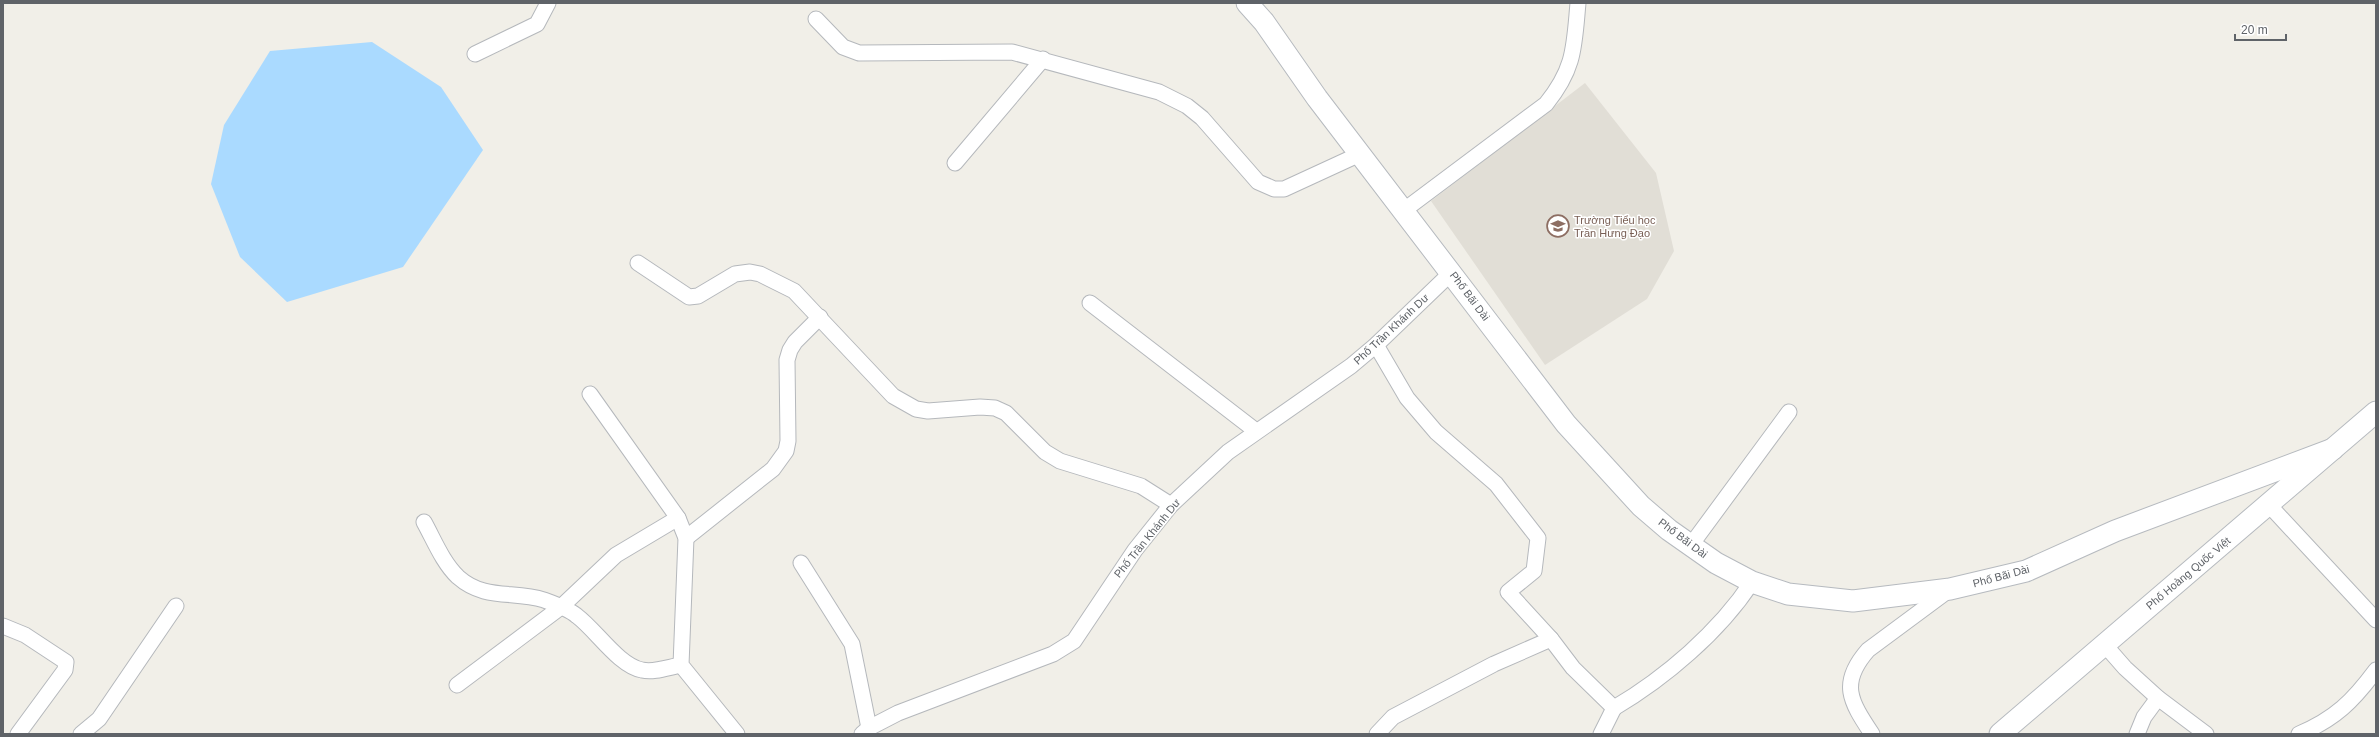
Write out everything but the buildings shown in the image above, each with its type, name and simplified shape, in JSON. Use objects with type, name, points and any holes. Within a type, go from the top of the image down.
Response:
[{"type":"street","points":[[475,54],[537,24],[548,3]]},
{"type":"street","name":"Phố Bãi Dài","points":[[1247,3],[1264,22],[1360,154],[1452,272],[1566,424],[1641,506],[1716,563],[1752,582],[1788,594],[1853,601],[1950,589],[2026,571],[2115,531],[2333,449]]},
{"type":"street","points":[[1403,211],[1546,104],[1562,82],[1572,57],[1578,3]]},
{"type":"street","points":[[816,19],[843,47],[859,53],[1012,52],[1159,92],[1187,106],[1202,118],[1258,182],[1274,189],[1284,189],[1360,154]]},
{"type":"street","points":[[955,163],[1042,59]]},
{"type":"street","points":[[638,263],[689,297],[698,296],[735,274],[750,272],[794,291],[893,396],[905,404],[928,412],[980,407],[994,408],[1006,413],[1046,452],[1060,461],[1141,486],[1171,505]]},
{"type":"street","name":"Phố Trần Khánh Dư","points":[[865,731],[898,713],[1053,654],[1074,641],[1135,550],[1171,505],[1228,452],[1351,366],[1376,345],[1452,272]]},
{"type":"street","points":[[1090,303],[1256,431]]},
{"type":"street","points":[[686,538],[773,469],[781,459],[788,441],[787,360],[795,342],[820,317]]},
{"type":"street","points":[[1376,345],[1407,398],[1436,432],[1496,484],[1538,538],[1534,571],[1508,592],[1550,639],[1573,668],[1614,708]]},
{"type":"street","points":[[590,394],[678,518],[686,538],[681,665],[737,734]]},
{"type":"street","points":[[1691,545],[1789,412]]},
{"type":"street","name":"Phố Hoàng Quốc Việt","points":[[2000,734],[2376,412]]},
{"type":"street","points":[[2269,504],[2376,620]]},
{"type":"street","points":[[457,685],[561,607],[616,555],[678,518]]},
{"type":"street","points":[[424,522],[446,562],[458,577],[474,587],[487,593],[543,600],[577,615],[634,668],[651,671],[681,665]]},
{"type":"street","points":[[801,564],[852,644],[865,731]]},
{"type":"street","points":[[1601,734],[1614,708],[1644,691],[1697,644],[1736,607],[1752,582]]},
{"type":"street","points":[[1872,734],[1854,706],[1850,691],[1852,676],[1858,662],[1868,650],[1950,589]]},
{"type":"street","points":[[81,734],[99,719],[176,606]]},
{"type":"street","points":[[3,626],[25,635],[66,662],[65,670],[18,734]]},
{"type":"street","points":[[1377,734],[1393,717],[1494,664],[1550,639]]},
{"type":"street","points":[[2104,644],[2125,668],[2158,698],[2206,734]]},
{"type":"street","points":[[2299,734],[2322,724],[2342,710],[2363,688],[2376,670]]},
{"type":"street","points":[[2137,734],[2144,718],[2158,698]]},
{"type":"shaded area","name":"Trường Tiểu học Trần Hưng Đạo","points":[[1585,83],[1656,173],[1674,251],[1647,299],[1545,365],[1431,201]]},
{"type":"water","points":[[372,42],[441,87],[483,150],[403,267],[287,302],[240,257],[211,184],[224,125],[270,51]]},
{"type":"place","name":"Trường Tiểu học Trần Hưng Đạo","points":[[1558,226]]}]
